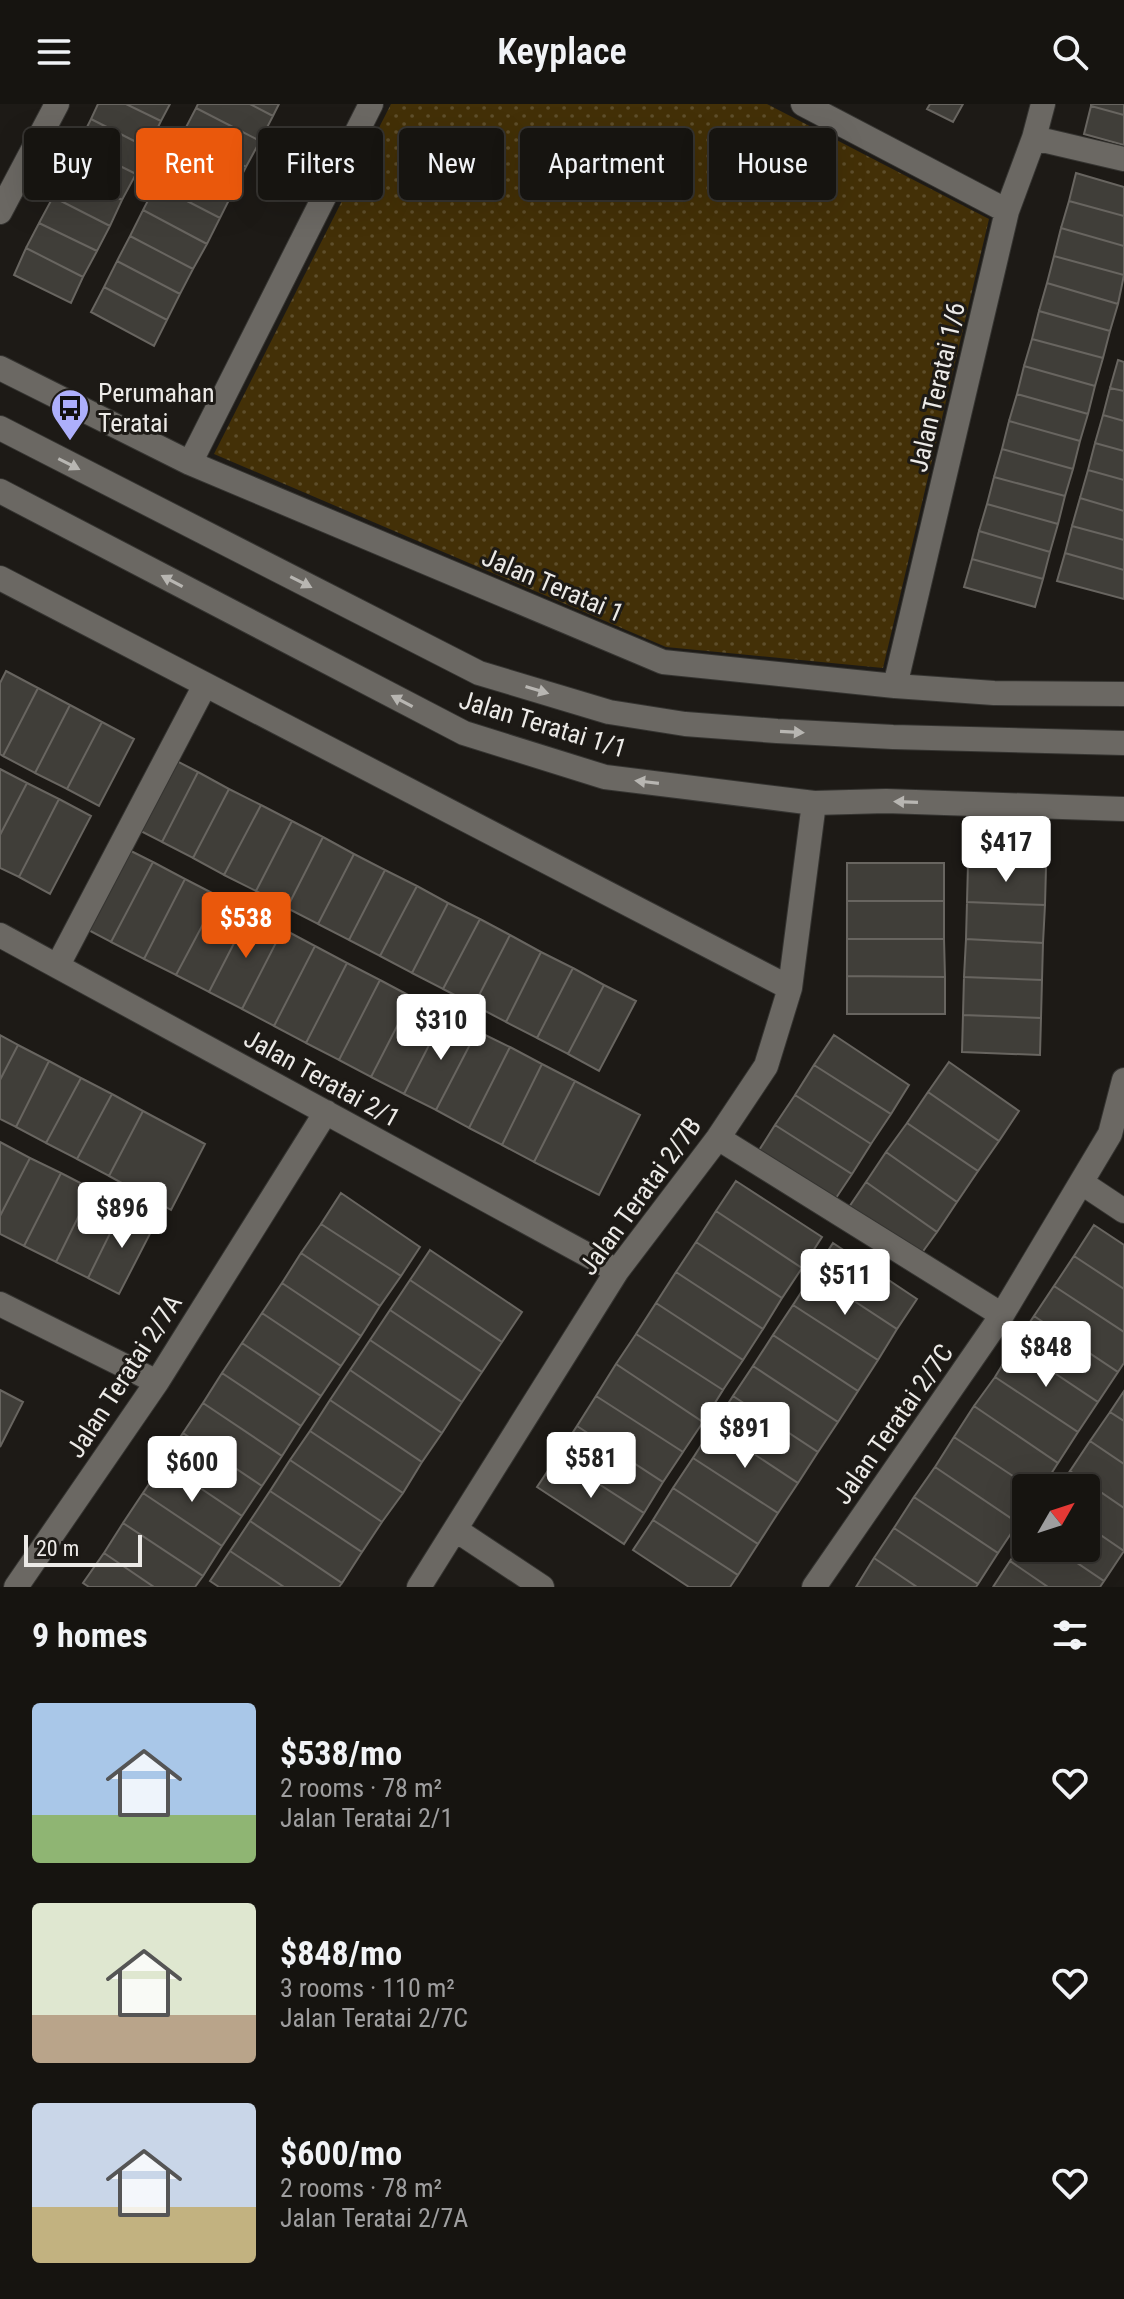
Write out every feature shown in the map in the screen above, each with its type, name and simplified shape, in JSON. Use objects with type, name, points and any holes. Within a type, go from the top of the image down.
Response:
[{"type":"street","points":[[0,212],[57,104]]},
{"type":"street","points":[[190,463],[371,104]]},
{"type":"street","points":[[803,104],[1007,211]]},
{"type":"street","name":"Jalan Teratai 1/6","points":[[895,686],[1007,211],[1043,104]]},
{"type":"street","points":[[1034,138],[1124,159]]},
{"type":"street","name":"Jalan Teratai 1","points":[[0,368],[190,463],[663,662],[994,693],[1124,694]]},
{"type":"street","name":"Jalan Teratai 1/1","points":[[0,428],[479,673],[609,712],[685,724],[777,731],[1124,743]]},
{"type":"street","name":"Jalan Teratai 1/1","points":[[0,491],[464,733],[605,777],[814,803],[886,801],[1124,809]]},
{"type":"street","points":[[0,578],[790,988]]},
{"type":"street","points":[[58,965],[205,685]]},
{"type":"street","name":"Jalan Teratai 2/7B","points":[[419,1587],[617,1271],[718,1138],[766,1066],[790,988],[814,803]]},
{"type":"street","name":"Jalan Teratai 2/1","points":[[0,935],[617,1271]]},
{"type":"street","name":"Jalan Teratai 2/7C","points":[[814,1587],[1002,1315],[1110,1134],[1124,1080]]},
{"type":"street","name":"Jalan Teratai 2/7A","points":[[16,1587],[157,1382],[326,1112]]},
{"type":"street","points":[[718,1138],[1002,1315]]},
{"type":"street","points":[[1082,1183],[1124,1211]]},
{"type":"street","points":[[0,1304],[157,1382]]},
{"type":"street","points":[[456,1530],[542,1587]]},
{"type":"shaded area","points":[[391,104],[767,104],[813,128],[709,128],[709,200],[836,200],[836,140],[989,219],[883,668],[666,647],[214,454],[342,200],[383,200],[383,128],[379,128]]},
{"type":"building","points":[[98,104],[126,104],[161,121],[158,128],[136,128],[136,142],[120,134],[120,128],[109,128],[91,119]]},
{"type":"building","points":[[126,104],[170,104],[161,121]]},
{"type":"building","points":[[198,104],[250,104],[273,116],[267,128],[258,128],[258,140],[242,132],[242,128],[235,128],[196,108]]},
{"type":"building","points":[[250,104],[279,104],[273,116]]},
{"type":"building","points":[[930,104],[963,104],[953,122],[927,109]]},
{"type":"building","points":[[1124,104],[1124,115],[1091,106]]},
{"type":"building","points":[[1091,106],[1124,115],[1124,145],[1084,134]]},
{"type":"building","points":[[196,108],[235,128],[186,128]]},
{"type":"building","points":[[91,119],[109,128],[86,128]]},
{"type":"building","points":[[242,132],[258,140],[246,167],[242,165]]},
{"type":"building","points":[[120,134],[136,142],[136,174],[120,166]]},
{"type":"building","points":[[120,166],[136,174],[120,199]]},
{"type":"building","points":[[1076,173],[1124,187],[1124,216],[1069,201]]},
{"type":"building","points":[[51,200],[59,200],[110,226],[97,251],[39,223]]},
{"type":"building","points":[[59,200],[122,200],[110,226]]},
{"type":"building","points":[[148,200],[185,200],[220,218],[207,244],[143,210]]},
{"type":"building","points":[[185,200],[229,200],[220,218]]},
{"type":"building","points":[[1069,201],[1124,216],[1124,246],[1061,228]]},
{"type":"building","points":[[143,210],[207,244],[193,269],[130,236]]},
{"type":"building","points":[[39,223],[97,251],[83,277],[26,248]]},
{"type":"building","points":[[1061,228],[1124,246],[1124,275],[1054,256]]},
{"type":"building","points":[[130,236],[193,269],[180,294],[117,261]]},
{"type":"building","points":[[26,248],[83,277],[71,303],[14,275]]},
{"type":"building","points":[[1054,256],[1124,275],[1118,304],[1047,283]]},
{"type":"building","points":[[117,261],[180,294],[167,320],[104,287]]},
{"type":"building","points":[[1047,283],[1118,304],[1110,331],[1039,311]]},
{"type":"building","points":[[104,287],[167,320],[154,346],[91,312]]},
{"type":"building","points":[[1039,311],[1110,331],[1103,358],[1032,339]]},
{"type":"building","points":[[1032,339],[1103,358],[1095,386],[1024,366]]},
{"type":"building","points":[[1118,360],[1124,362],[1124,391],[1110,388]]},
{"type":"building","points":[[1024,366],[1095,386],[1088,414],[1017,394]]},
{"type":"building","points":[[1110,388],[1124,391],[1124,421],[1103,415]]},
{"type":"building","points":[[1017,394],[1088,414],[1080,441],[1009,421]]},
{"type":"building","points":[[1103,415],[1124,421],[1124,451],[1095,443]]},
{"type":"building","points":[[1009,421],[1080,441],[1073,469],[1002,449]]},
{"type":"building","points":[[1095,443],[1124,451],[1124,480],[1088,470]]},
{"type":"building","points":[[1002,449],[1073,469],[1065,496],[994,477]]},
{"type":"building","points":[[1088,470],[1124,480],[1124,511],[1080,498]]},
{"type":"building","points":[[994,477],[1065,496],[1058,524],[987,504]]},
{"type":"building","points":[[1080,498],[1124,511],[1124,540],[1072,526]]},
{"type":"building","points":[[987,504],[1058,524],[1050,552],[979,531]]},
{"type":"building","points":[[1072,526],[1124,540],[1124,570],[1065,553]]},
{"type":"building","points":[[979,531],[1050,552],[1043,579],[972,559]]},
{"type":"building","points":[[1065,553],[1124,570],[1124,599],[1057,581]]},
{"type":"building","points":[[972,559],[1043,579],[1035,607],[964,587]]},
{"type":"building","points":[[6,671],[38,688],[3,756],[0,754],[0,683]]},
{"type":"building","points":[[38,688],[70,705],[35,773],[3,756]]},
{"type":"building","points":[[70,705],[102,722],[67,789],[35,773]]},
{"type":"building","points":[[102,722],[134,739],[99,806],[67,789]]},
{"type":"building","points":[[167,756],[198,772],[162,842],[131,826]]},
{"type":"building","points":[[0,769],[27,783],[0,835]]},
{"type":"building","points":[[198,772],[229,789],[193,858],[162,842]]},
{"type":"building","points":[[27,783],[59,799],[19,877],[0,868],[0,835]]},
{"type":"building","points":[[229,789],[261,805],[224,875],[193,858]]},
{"type":"building","points":[[59,799],[91,816],[50,894],[19,877]]},
{"type":"building","points":[[261,805],[292,821],[256,891],[224,875]]},
{"type":"building","points":[[292,821],[323,837],[287,908],[256,891]]},
{"type":"building","points":[[323,837],[354,854],[318,924],[287,908]]},
{"type":"building","points":[[119,845],[153,862],[111,942],[79,925]]},
{"type":"building","points":[[354,854],[385,870],[349,940],[318,924]]},
{"type":"building","points":[[153,862],[185,879],[144,959],[111,942]]},
{"type":"building","points":[[847,863],[944,863],[944,901],[847,901]]},
{"type":"building","points":[[968,864],[1046,867],[1045,905],[967,902]]},
{"type":"building","points":[[385,870],[417,886],[380,956],[349,940]]},
{"type":"building","points":[[185,879],[218,896],[176,975],[144,959]]},
{"type":"building","points":[[417,886],[448,903],[412,973],[380,956]]},
{"type":"building","points":[[218,896],[250,912],[209,992],[176,975]]},
{"type":"building","points":[[847,901],[944,901],[944,939],[847,939]]},
{"type":"building","points":[[967,902],[1045,905],[1043,943],[966,939]]},
{"type":"building","points":[[448,903],[480,919],[443,989],[412,973]]},
{"type":"building","points":[[250,912],[283,929],[242,1009],[209,992]]},
{"type":"building","points":[[480,919],[510,935],[474,1005],[443,989]]},
{"type":"building","points":[[283,929],[315,946],[274,1026],[242,1009]]},
{"type":"building","points":[[510,935],[541,952],[506,1022],[474,1005]]},
{"type":"building","points":[[847,939],[944,939],[945,977],[847,976]]},
{"type":"building","points":[[966,939],[1043,943],[1042,980],[964,977]]},
{"type":"building","points":[[315,946],[347,963],[306,1043],[274,1026]]},
{"type":"building","points":[[541,952],[573,968],[537,1038],[506,1022]]},
{"type":"building","points":[[347,963],[380,980],[339,1060],[306,1043]]},
{"type":"building","points":[[573,968],[604,985],[568,1054],[537,1038]]},
{"type":"building","points":[[847,976],[945,977],[945,1014],[847,1014]]},
{"type":"building","points":[[964,977],[1042,980],[1041,1018],[963,1015]]},
{"type":"building","points":[[380,980],[412,997],[371,1077],[339,1060]]},
{"type":"building","points":[[604,985],[636,1001],[599,1071],[568,1054]]},
{"type":"building","points":[[412,997],[445,1014],[404,1094],[371,1077]]},
{"type":"building","points":[[445,1014],[477,1031],[436,1110],[404,1094]]},
{"type":"building","points":[[963,1015],[1041,1018],[1040,1055],[962,1052]]},
{"type":"building","points":[[477,1031],[510,1047],[469,1128],[436,1110]]},
{"type":"building","points":[[0,1035],[18,1045],[0,1080]]},
{"type":"building","points":[[834,1035],[909,1085],[891,1114],[814,1065]]},
{"type":"building","points":[[18,1045],[49,1061],[16,1127],[0,1119],[0,1080]]},
{"type":"building","points":[[510,1047],[542,1064],[502,1145],[469,1128]]},
{"type":"building","points":[[49,1061],[81,1078],[46,1143],[16,1127]]},
{"type":"building","points":[[949,1062],[1019,1111],[999,1141],[928,1092]]},
{"type":"building","points":[[542,1064],[575,1081],[534,1162],[502,1145]]},
{"type":"building","points":[[814,1065],[891,1114],[871,1144],[795,1095]]},
{"type":"building","points":[[81,1078],[112,1094],[77,1159],[46,1143]]},
{"type":"building","points":[[575,1081],[640,1115],[599,1195],[534,1162]]},
{"type":"building","points":[[928,1092],[999,1141],[978,1171],[907,1123]]},
{"type":"building","points":[[112,1094],[143,1111],[109,1176],[77,1159]]},
{"type":"building","points":[[795,1095],[871,1144],[852,1174],[775,1125]]},
{"type":"building","points":[[143,1111],[205,1144],[171,1210],[109,1176]]},
{"type":"building","points":[[907,1123],[978,1171],[957,1202],[886,1152]]},
{"type":"building","points":[[775,1125],[852,1174],[832,1204],[756,1155]]},
{"type":"building","points":[[0,1142],[30,1158],[0,1216]]},
{"type":"building","points":[[886,1152],[957,1202],[937,1232],[866,1182]]},
{"type":"building","points":[[30,1158],[61,1173],[24,1246],[0,1234],[0,1216]]},
{"type":"building","points":[[61,1173],[92,1189],[56,1262],[24,1246]]},
{"type":"building","points":[[736,1181],[822,1237],[802,1268],[716,1211]]},
{"type":"building","points":[[866,1182],[937,1232],[916,1261],[845,1213]]},
{"type":"building","points":[[92,1189],[124,1205],[88,1278],[56,1262]]},
{"type":"building","points":[[341,1193],[420,1247],[401,1276],[321,1224]]},
{"type":"building","points":[[124,1205],[156,1222],[119,1294],[88,1278]]},
{"type":"building","points":[[716,1211],[802,1268],[782,1298],[696,1242]]},
{"type":"building","points":[[321,1224],[401,1276],[380,1306],[301,1253]]},
{"type":"building","points":[[1094,1225],[1124,1245],[1124,1289],[1074,1256]]},
{"type":"building","points":[[696,1242],[782,1298],[763,1329],[676,1272]]},
{"type":"building","points":[[833,1243],[917,1299],[897,1329],[813,1274]]},
{"type":"building","points":[[430,1250],[522,1312],[502,1342],[410,1280]]},
{"type":"building","points":[[301,1253],[380,1306],[361,1336],[282,1283]]},
{"type":"building","points":[[1074,1256],[1124,1289],[1124,1332],[1054,1286]]},
{"type":"building","points":[[676,1272],[763,1329],[743,1360],[656,1303]]},
{"type":"building","points":[[813,1274],[897,1329],[878,1360],[793,1305]]},
{"type":"building","points":[[410,1280],[502,1342],[482,1372],[390,1310]]},
{"type":"building","points":[[282,1283],[361,1336],[341,1366],[262,1313]]},
{"type":"building","points":[[1054,1286],[1124,1332],[1124,1363],[1118,1372],[1034,1316]]},
{"type":"building","points":[[656,1303],[743,1360],[723,1390],[636,1334]]},
{"type":"building","points":[[793,1305],[878,1360],[858,1391],[773,1335]]},
{"type":"building","points":[[390,1310],[482,1372],[462,1402],[370,1340]]},
{"type":"building","points":[[262,1313],[341,1366],[321,1396],[242,1343]]},
{"type":"building","points":[[1034,1316],[1118,1372],[1098,1402],[1014,1346]]},
{"type":"building","points":[[636,1334],[723,1390],[703,1422],[616,1364]]},
{"type":"building","points":[[773,1335],[858,1391],[838,1422],[753,1366]]},
{"type":"building","points":[[370,1340],[462,1402],[442,1433],[350,1370]]},
{"type":"building","points":[[242,1343],[321,1396],[301,1426],[222,1373]]},
{"type":"building","points":[[1014,1346],[1098,1402],[1078,1432],[995,1377]]},
{"type":"building","points":[[616,1364],[703,1422],[683,1452],[596,1396]]},
{"type":"building","points":[[753,1366],[838,1422],[818,1452],[733,1396]]},
{"type":"building","points":[[350,1370],[442,1433],[422,1462],[330,1400]]},
{"type":"building","points":[[222,1373],[301,1426],[282,1456],[203,1403]]},
{"type":"building","points":[[995,1377],[1078,1432],[1058,1463],[974,1406]]},
{"type":"building","points":[[0,1390],[23,1402],[0,1447]]},
{"type":"building","points":[[1124,1391],[1124,1421],[1110,1412]]},
{"type":"building","points":[[596,1396],[683,1452],[663,1482],[577,1426]]},
{"type":"building","points":[[733,1396],[818,1452],[798,1483],[713,1427]]},
{"type":"building","points":[[330,1400],[422,1462],[403,1493],[310,1431]]},
{"type":"building","points":[[203,1403],[282,1456],[262,1486],[183,1433]]},
{"type":"building","points":[[974,1406],[1058,1463],[1051,1474],[1012,1475],[954,1437]]},
{"type":"building","points":[[1110,1412],[1124,1421],[1124,1464],[1090,1441]]},
{"type":"building","points":[[577,1426],[663,1482],[644,1513],[557,1457]]},
{"type":"building","points":[[713,1427],[798,1483],[778,1513],[693,1458]]},
{"type":"building","points":[[310,1431],[403,1493],[382,1522],[290,1460]]},
{"type":"building","points":[[183,1433],[262,1486],[242,1516],[163,1463]]},
{"type":"building","points":[[954,1437],[1012,1475],[1012,1519],[935,1467]]},
{"type":"building","points":[[1090,1441],[1124,1464],[1124,1508],[1100,1492],[1100,1474],[1074,1474],[1070,1471]]},
{"type":"building","points":[[557,1457],[644,1513],[624,1544],[537,1487]]},
{"type":"building","points":[[693,1458],[778,1513],[758,1544],[673,1488]]},
{"type":"building","points":[[290,1460],[382,1522],[362,1552],[270,1491]]},
{"type":"building","points":[[163,1463],[242,1516],[222,1546],[143,1493]]},
{"type":"building","points":[[935,1467],[1012,1519],[1012,1532],[998,1553],[914,1497]]},
{"type":"building","points":[[673,1488],[758,1544],[738,1575],[653,1520]]},
{"type":"building","points":[[270,1491],[362,1552],[342,1583],[250,1521]]},
{"type":"building","points":[[1100,1492],[1124,1508],[1124,1551],[1100,1535]]},
{"type":"building","points":[[143,1493],[222,1546],[203,1576],[123,1523]]},
{"type":"building","points":[[914,1497],[998,1553],[978,1584],[894,1528]]},
{"type":"building","points":[[653,1520],[738,1575],[730,1587],[689,1587],[633,1550]]},
{"type":"building","points":[[250,1521],[342,1583],[339,1587],[284,1587],[230,1551]]},
{"type":"building","points":[[123,1523],[203,1576],[195,1587],[154,1587],[104,1553]]},
{"type":"building","points":[[894,1528],[978,1584],[976,1587],[917,1587],[874,1558]]},
{"type":"building","points":[[1100,1535],[1124,1551],[1104,1581],[1076,1562],[1100,1562]]},
{"type":"building","points":[[230,1551],[284,1587],[219,1587],[210,1581]]},
{"type":"building","points":[[104,1553],[154,1587],[89,1587],[83,1583]]},
{"type":"building","points":[[874,1558],[917,1587],[856,1587]]},
{"type":"building","points":[[1012,1558],[1012,1562],[1076,1562],[1104,1581],[1100,1587],[1048,1587],[1010,1561]]},
{"type":"building","points":[[1010,1561],[1048,1587],[993,1587]]},
{"type":"place","name":"Perumahan Teratai","points":[[70,442]]}]
